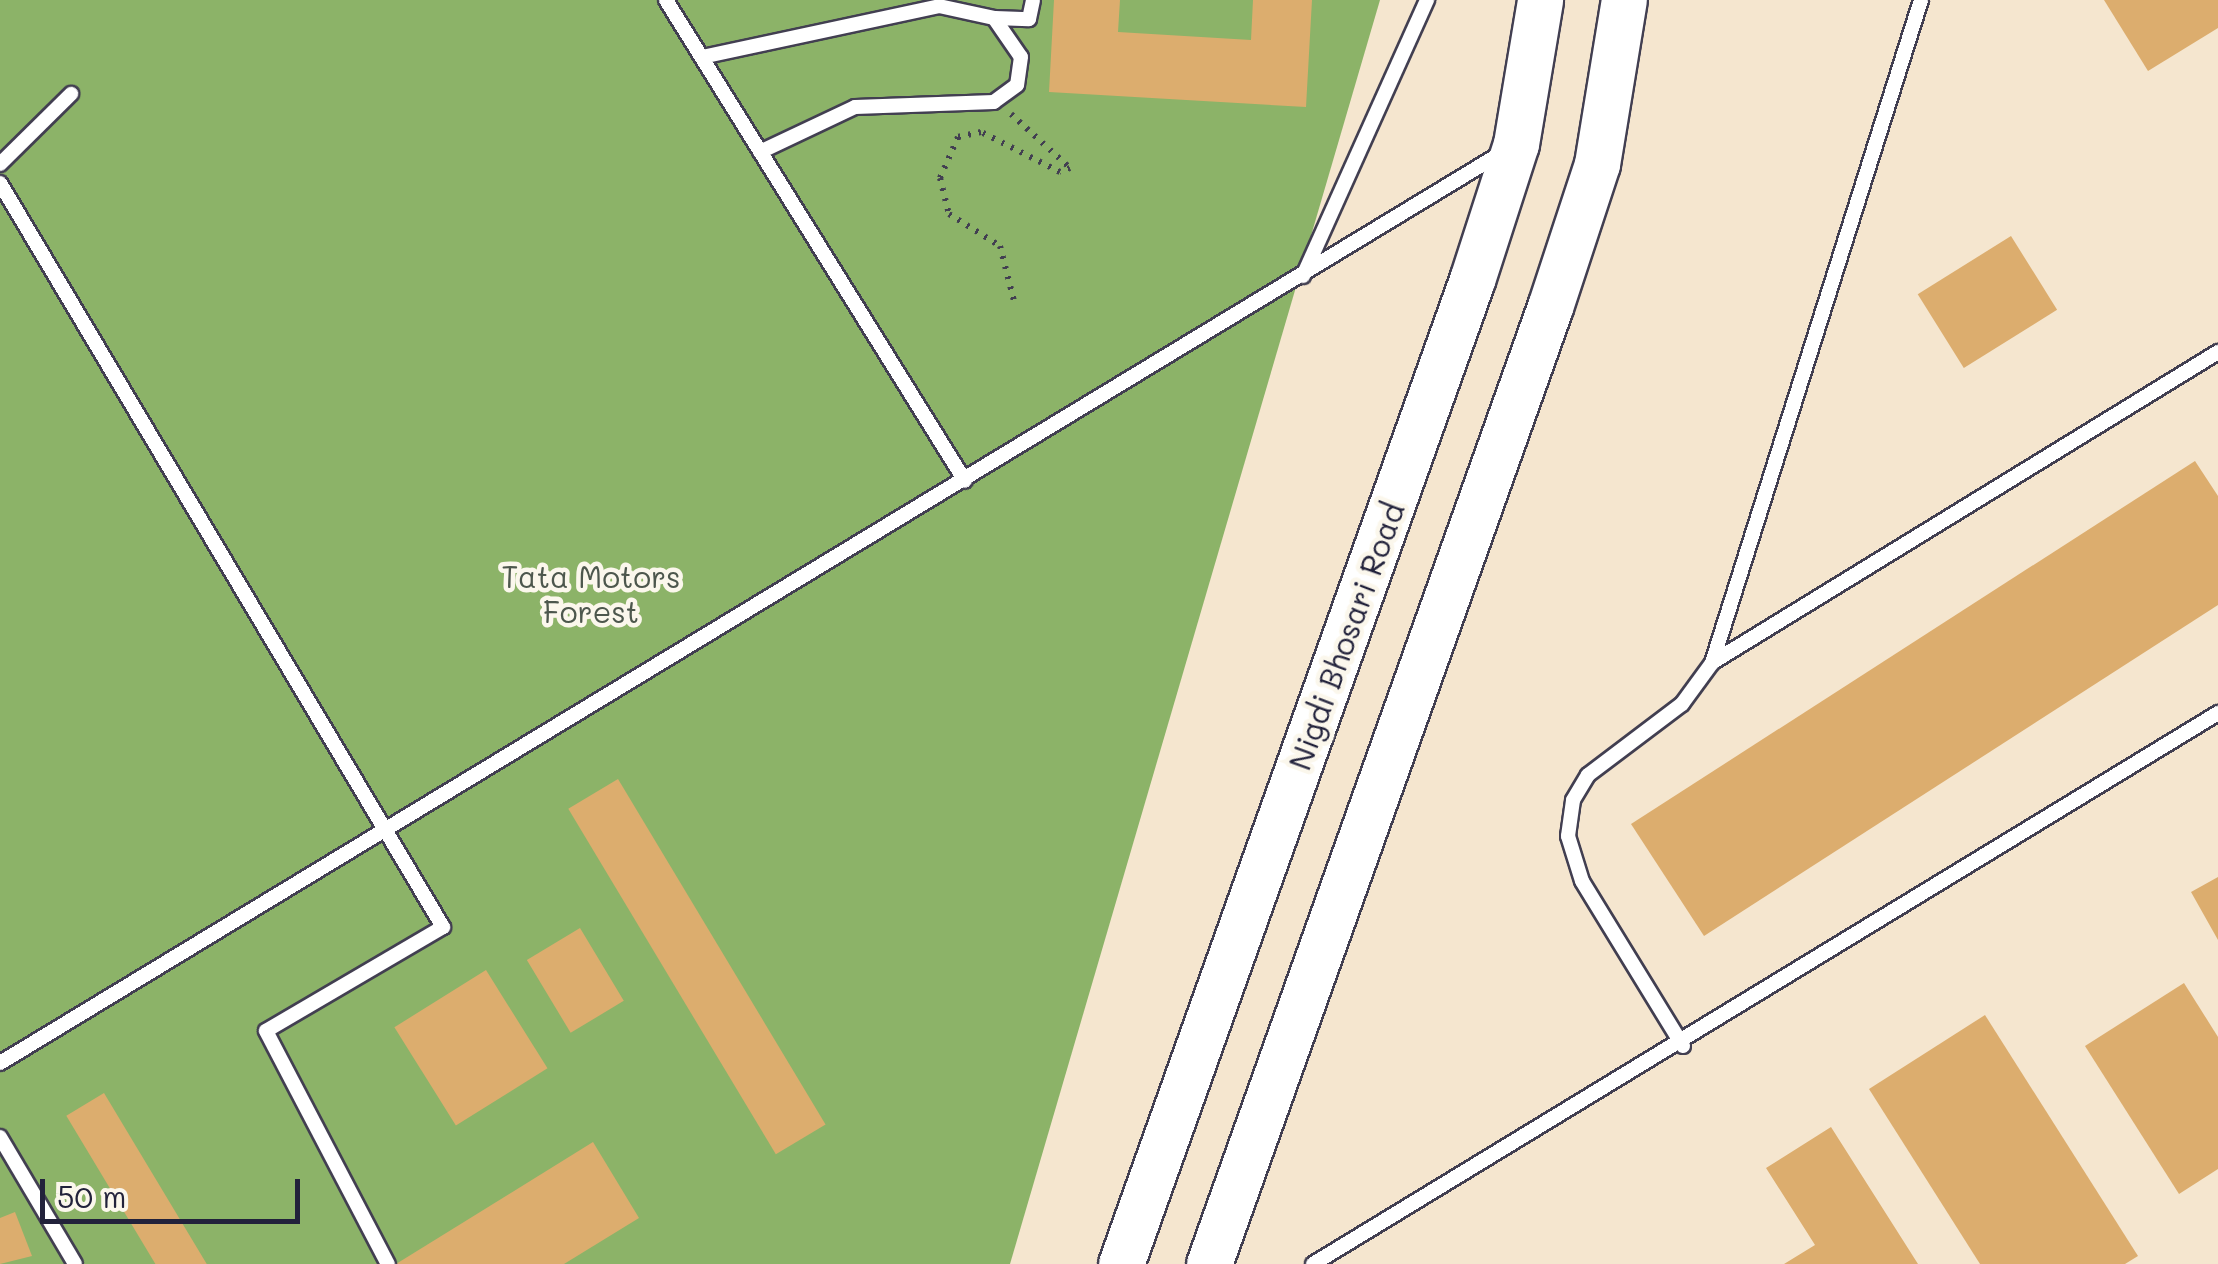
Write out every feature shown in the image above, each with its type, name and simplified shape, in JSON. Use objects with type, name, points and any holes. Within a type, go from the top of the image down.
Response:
[{"type":"main road","name":"Nigdi Bhosari Road","points":[[1121,1264],[1516,144],[1540,0]]},
{"type":"main road","points":[[1210,1264],[1550,308],[1597,164],[1624,0]]},
{"type":"lane","points":[[666,0],[965,481]]},
{"type":"lane","points":[[702,57],[940,6],[994,18],[1029,19],[1033,0]]},
{"type":"lane","points":[[1303,277],[1426,0]]},
{"type":"lane","points":[[1683,1046],[1582,881],[1568,836],[1588,775],[1682,704],[1712,663],[1922,0]]},
{"type":"lane","points":[[760,152],[855,107],[994,102],[1022,72],[994,18]]},
{"type":"lane","points":[[0,164],[71,94]]},
{"type":"lane","points":[[0,1063],[1303,277],[1516,144]]},
{"type":"lane","points":[[0,183],[388,828],[443,927],[266,1030],[388,1264]]},
{"type":"lane","points":[[1712,663],[2218,352]]},
{"type":"lane","points":[[1313,1264],[1683,1046],[2218,713]]},
{"type":"lane","points":[[0,1137],[75,1264]]},
{"type":"path","points":[[994,102],[1047,137],[1070,168],[1060,172],[980,132],[958,138],[942,160],[949,214],[1000,246],[1014,301]]},
{"type":"green space","name":"Tata Motors Forest","points":[[0,0],[1380,0],[1010,1264],[0,1264]]},
{"type":"building","points":[[1054,0],[1120,0],[1118,32],[1251,40],[1253,0],[1312,0],[1306,107],[1049,92]]},
{"type":"building","points":[[2104,0],[2218,0],[2218,28],[2148,71]]},
{"type":"building","points":[[2011,236],[2057,310],[1964,368],[1918,294]]},
{"type":"building","points":[[2195,461],[2218,496],[2218,605],[1704,936],[1631,824]]},
{"type":"building","points":[[618,779],[826,1124],[776,1154],[568,809]]},
{"type":"building","points":[[2218,877],[2218,940],[2191,892]]},
{"type":"building","points":[[580,928],[624,1001],[571,1033],[527,960]]},
{"type":"building","points":[[486,970],[547,1068],[456,1126],[394,1027]]},
{"type":"building","points":[[2184,983],[2218,1037],[2218,1169],[2179,1194],[2085,1046]]},
{"type":"building","points":[[1985,1015],[2138,1256],[2125,1264],[1980,1264],[1869,1089]]},
{"type":"building","points":[[104,1093],[207,1264],[155,1264],[66,1116]]},
{"type":"building","points":[[1831,1127],[1918,1264],[1784,1264],[1815,1245],[1766,1168]]},
{"type":"building","points":[[593,1142],[639,1218],[564,1264],[396,1264]]},
{"type":"building","points":[[15,1212],[32,1256],[0,1264],[0,1218]]}]
